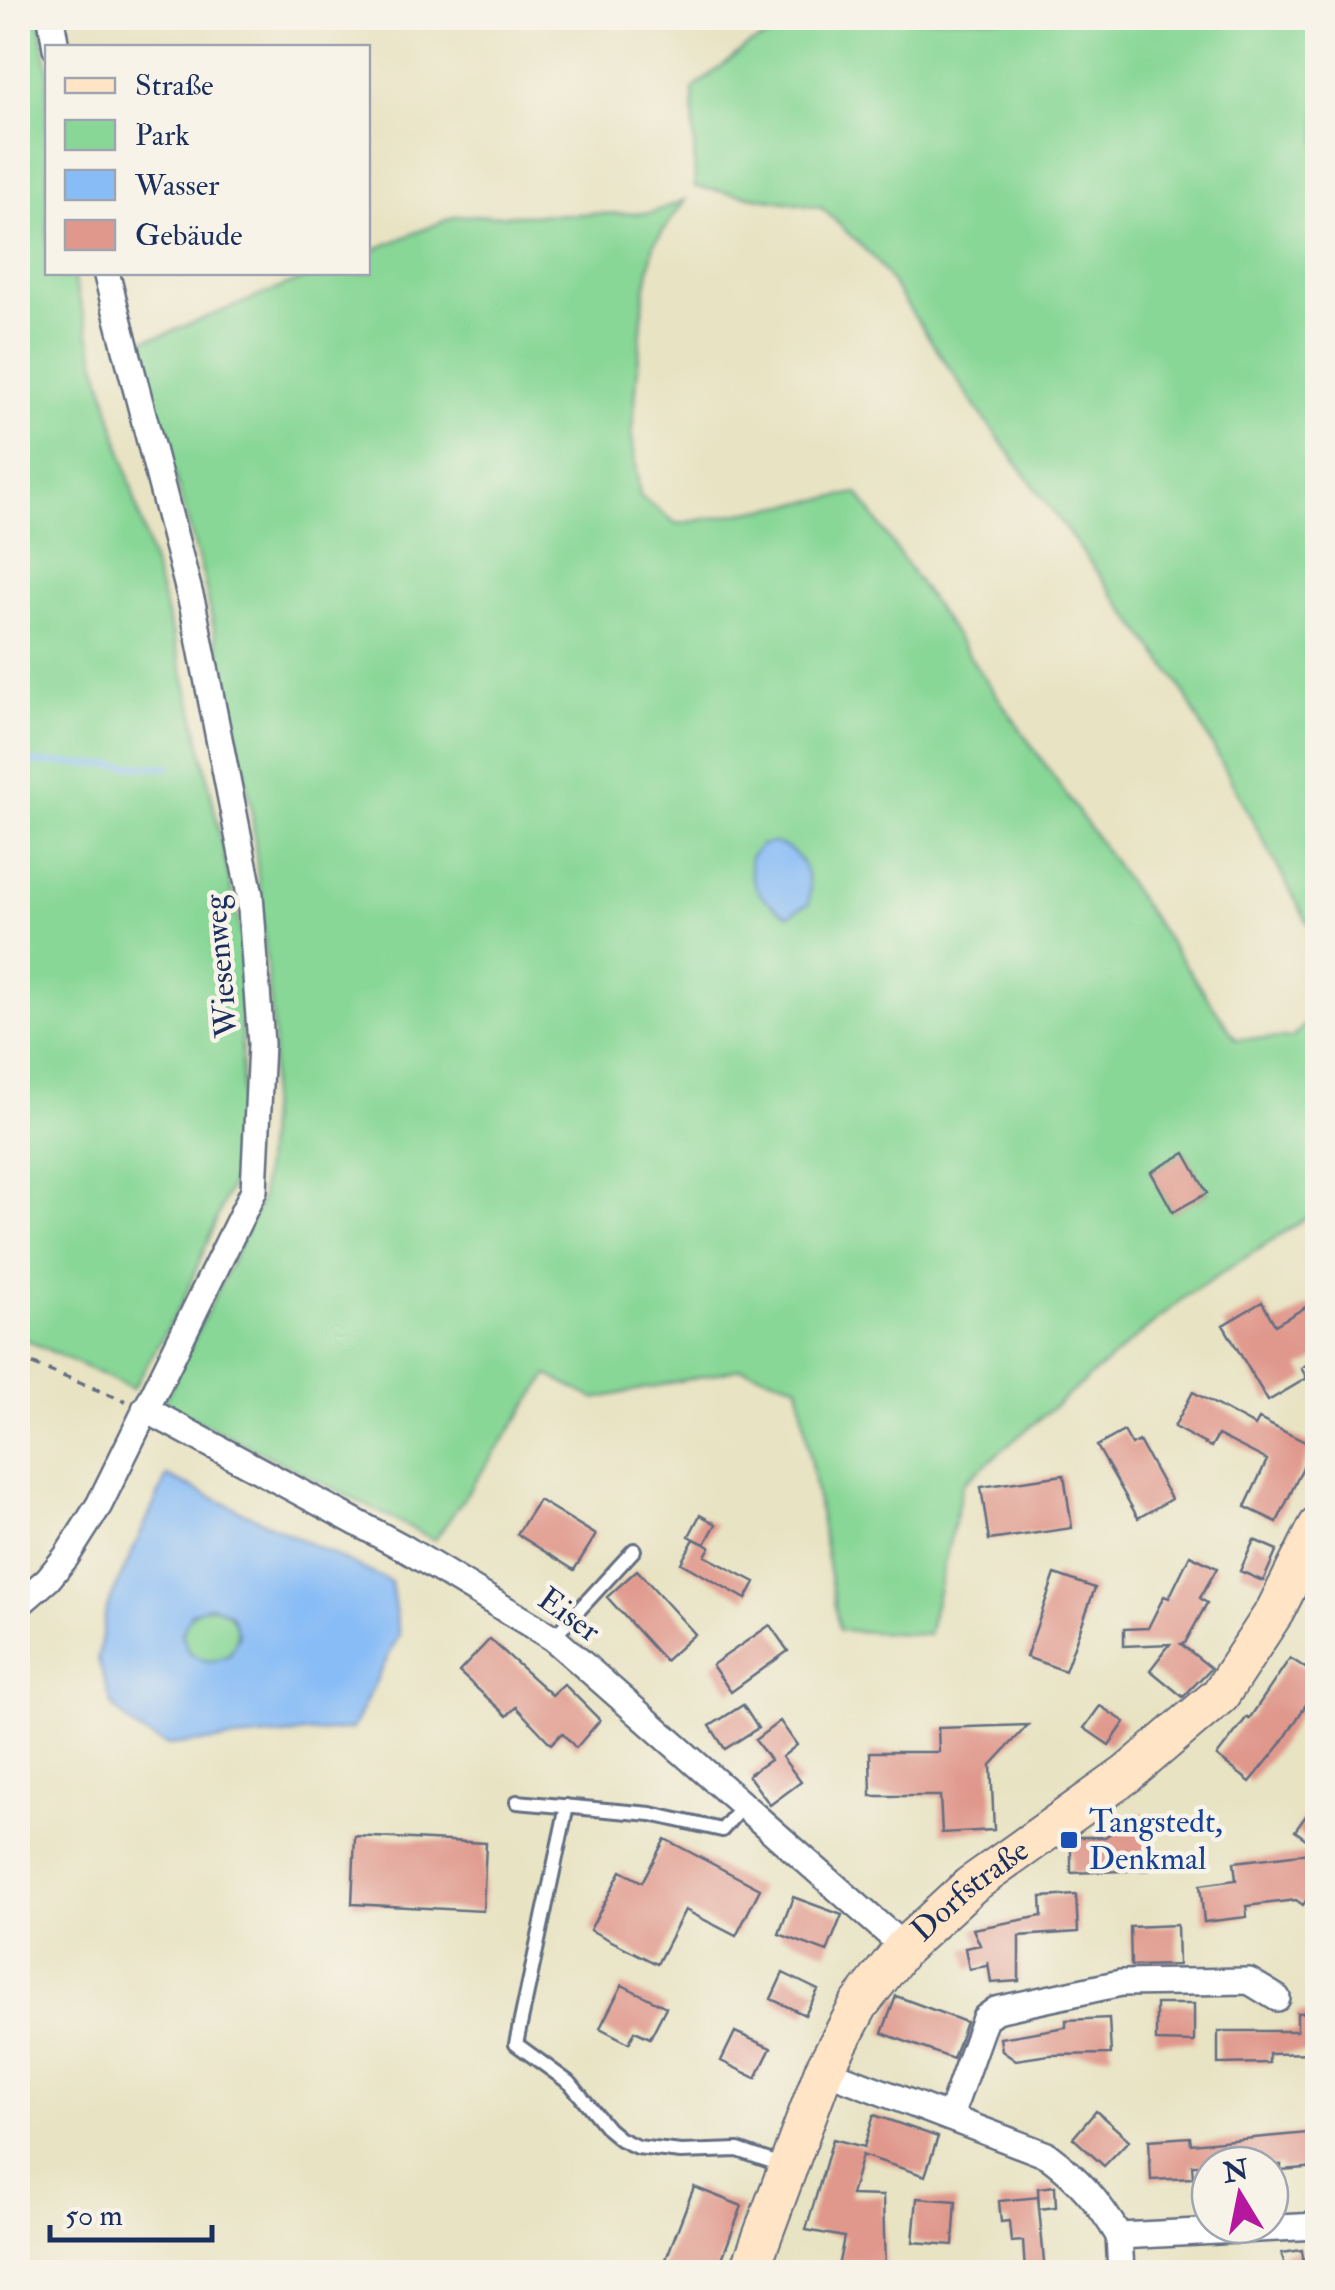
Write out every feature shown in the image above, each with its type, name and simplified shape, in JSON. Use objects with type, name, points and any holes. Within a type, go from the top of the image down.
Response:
[{"type":"main road","name":"Dorfstraße","points":[[749,2272],[824,2070],[859,2005],[904,1947],[971,1885],[1127,1774],[1220,1695],[1275,1611],[1318,1526]]},
{"type":"street","points":[[52,18],[56,45]]},
{"type":"street","name":"Wiesenweg","points":[[18,1604],[48,1579],[66,1557],[99,1504],[254,1190],[261,1044],[250,895],[193,607],[107,275]]},
{"type":"street","name":"Eiser","points":[[144,1408],[404,1548],[553,1638],[904,1947]]},
{"type":"street","points":[[950,2116],[986,2018],[996,2010],[1122,1983],[1249,1981],[1276,1998]]},
{"type":"street","points":[[824,2070],[1047,2154],[1097,2200],[1119,2236],[1121,2272]]},
{"type":"street","points":[[1119,2236],[1318,2226]]},
{"type":"lane","points":[[553,1638],[634,1550]]},
{"type":"lane","points":[[517,1802],[651,1814],[722,1830],[743,1805]]},
{"type":"lane","points":[[567,1806],[516,2044],[572,2084],[608,2129],[637,2148],[681,2152],[738,2150],[789,2168]]},
{"type":"path","points":[[18,1358],[144,1408]]},
{"type":"green space","points":[[18,18],[40,18],[45,51],[45,275],[73,275],[193,709],[242,939],[241,1160],[183,1301],[133,1389],[18,1336]]},
{"type":"green space","points":[[816,18],[1317,18],[1317,940],[1178,682],[978,410],[876,260],[822,208],[695,187],[693,89],[748,45]]},
{"type":"green space","points":[[685,200],[654,244],[644,296],[632,437],[640,496],[677,524],[858,493],[1236,1039],[1292,1038],[1312,1018],[1317,1025],[1317,1211],[1186,1296],[963,1483],[928,1635],[839,1630],[798,1385],[741,1368],[595,1399],[548,1375],[435,1540],[163,1403],[261,1200],[274,1039],[251,804],[203,576],[137,341],[163,335],[312,275],[370,275],[370,251],[456,216],[651,213]],"holes":[[[1185,1153],[1207,1193],[1173,1211],[1151,1172]]]},
{"type":"green space","points":[[210,1607],[229,1615],[237,1634],[229,1653],[210,1661],[191,1653],[183,1634],[191,1615]]},
{"type":"water","points":[[773,843],[798,857],[807,873],[809,903],[789,915],[759,892],[750,868],[750,857],[761,845]]},
{"type":"water","points":[[167,1476],[391,1582],[399,1635],[352,1729],[166,1745],[137,1730],[112,1705],[98,1660],[106,1610]],"holes":[[[211,1605],[231,1614],[239,1635],[230,1655],[209,1662],[189,1653],[182,1633],[191,1613]]]},
{"type":"building","points":[[1185,1153],[1207,1193],[1173,1212],[1151,1172]]},
{"type":"building","points":[[1318,1300],[1318,1358],[1301,1368],[1307,1378],[1268,1401],[1223,1325],[1262,1302],[1275,1325]]},
{"type":"building","points":[[1193,1392],[1255,1426],[1259,1419],[1313,1446],[1277,1522],[1245,1507],[1267,1460],[1218,1435],[1211,1447],[1174,1427]]},
{"type":"building","points":[[1124,1431],[1132,1445],[1139,1441],[1171,1499],[1138,1518],[1097,1446]]},
{"type":"building","points":[[1064,1475],[1072,1528],[989,1540],[981,1487]]},
{"type":"building","points":[[539,1500],[596,1535],[574,1570],[517,1534]]},
{"type":"building","points":[[700,1515],[716,1524],[705,1544],[689,1536]]},
{"type":"building","points":[[694,1539],[710,1547],[705,1556],[755,1582],[746,1599],[681,1563]]},
{"type":"building","points":[[1254,1540],[1277,1550],[1263,1581],[1240,1571]]},
{"type":"building","points":[[1190,1555],[1217,1568],[1200,1598],[1207,1603],[1181,1644],[1211,1668],[1183,1697],[1150,1670],[1170,1644],[1124,1646],[1124,1629],[1148,1628],[1164,1596],[1169,1598]]},
{"type":"building","points":[[637,1570],[695,1634],[665,1661],[607,1597]]},
{"type":"building","points":[[1055,1574],[1095,1588],[1065,1671],[1026,1657]]},
{"type":"building","points":[[770,1625],[788,1651],[731,1692],[712,1665]]},
{"type":"building","points":[[490,1639],[552,1695],[564,1684],[600,1720],[576,1748],[562,1733],[551,1744],[516,1707],[507,1716],[459,1672]]},
{"type":"building","points":[[1290,1658],[1318,1676],[1318,1686],[1281,1744],[1250,1782],[1217,1756],[1249,1719]]},
{"type":"building","points":[[743,1705],[758,1728],[725,1749],[710,1726]]},
{"type":"building","points":[[1100,1706],[1125,1722],[1109,1745],[1084,1728]]},
{"type":"building","points":[[780,1721],[797,1745],[782,1757],[801,1782],[770,1805],[748,1775],[770,1760],[755,1740]]},
{"type":"building","points":[[1028,1725],[991,1765],[994,1830],[942,1833],[940,1796],[871,1796],[870,1752],[939,1752],[938,1728]]},
{"type":"building","points":[[1318,1799],[1318,1848],[1295,1831]]},
{"type":"building","points":[[1141,1813],[1149,1821],[1149,1870],[1071,1873],[1071,1841],[1077,1837],[1105,1837]]},
{"type":"building","points":[[355,1836],[486,1843],[483,1911],[352,1904]]},
{"type":"building","points":[[665,1839],[760,1889],[736,1936],[685,1910],[657,1964],[590,1930],[621,1871],[642,1882]]},
{"type":"building","points":[[1318,1852],[1318,1884],[1303,1905],[1296,1900],[1246,1906],[1247,1917],[1204,1922],[1200,1885],[1236,1880],[1234,1862]]},
{"type":"building","points":[[1076,1895],[1078,1932],[1019,1936],[1019,1981],[991,1983],[988,1962],[987,1966],[969,1969],[965,1948],[980,1945],[973,1929],[1042,1916],[1041,1897]]},
{"type":"building","points":[[793,1897],[842,1915],[827,1952],[779,1934]]},
{"type":"building","points":[[1177,1925],[1178,1965],[1131,1966],[1130,1927]]},
{"type":"building","points":[[783,1973],[818,1990],[805,2015],[771,1999]]},
{"type":"building","points":[[622,1985],[666,2007],[650,2038],[635,2031],[629,2043],[600,2028]]},
{"type":"building","points":[[896,1996],[966,2022],[953,2059],[882,2033]]},
{"type":"building","points":[[1156,2004],[1194,2004],[1194,2042],[1156,2041]]},
{"type":"building","points":[[1318,2012],[1318,2053],[1269,2054],[1269,2063],[1218,2064],[1218,2031],[1297,2031],[1297,2013]]},
{"type":"building","points":[[1109,2018],[1111,2054],[1016,2060],[1002,2050],[1000,2038],[1066,2027],[1066,2020]]},
{"type":"building","points":[[735,2032],[771,2048],[756,2078],[721,2061]]},
{"type":"building","points":[[1096,2111],[1129,2140],[1104,2166],[1073,2138]]},
{"type":"building","points":[[874,2115],[938,2137],[925,2176],[862,2155],[851,2195],[883,2196],[885,2272],[837,2272],[844,2237],[806,2230],[833,2139],[864,2147]]},
{"type":"building","points":[[1318,2132],[1318,2167],[1290,2169],[1290,2145],[1190,2145],[1190,2178],[1151,2180],[1149,2140],[1190,2137],[1191,2144]]},
{"type":"building","points":[[1055,2186],[1056,2207],[1039,2209],[1038,2188]]},
{"type":"building","points":[[694,2187],[742,2206],[717,2272],[661,2272]]},
{"type":"building","points":[[1038,2197],[1045,2272],[1025,2272],[1023,2241],[1011,2242],[1009,2221],[1001,2222],[999,2201]]},
{"type":"building","points":[[917,2198],[956,2201],[953,2245],[913,2242]]},
{"type":"building","points":[[1302,2250],[1305,2272],[1286,2272],[1282,2253]]},
{"type":"waterway","points":[[18,762],[170,767]]},
{"type":"place","name":"Tangstedt, Denkmal","points":[[1069,1840]]}]
